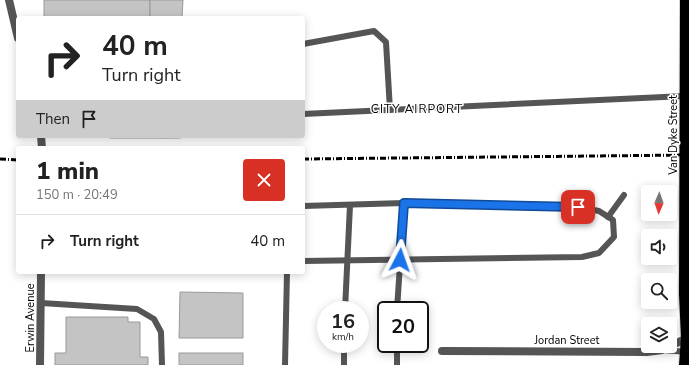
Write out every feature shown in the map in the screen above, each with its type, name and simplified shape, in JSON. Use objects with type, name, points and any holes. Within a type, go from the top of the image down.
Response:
[{"type":"main road","name":"Van Dyke Street","points":[[684,365],[688,337],[684,294],[685,0]]},
{"type":"street","points":[[9,0],[16,30]]},
{"type":"street","name":"Erwin Avenue","points":[[40,365],[41,274]]},
{"type":"street","name":"Jordan Street","points":[[677,342],[688,337]]},
{"type":"street","name":"Jordan Street","points":[[442,351],[641,352]]},
{"type":"lane","points":[[305,44],[374,31],[386,42],[390,110]]},
{"type":"lane","points":[[305,114],[685,96]]},
{"type":"lane","points":[[608,217],[624,195]]},
{"type":"lane","points":[[398,301],[404,203]]},
{"type":"lane","points":[[305,206],[404,203],[578,207],[599,211],[613,220],[614,237],[599,253],[582,257],[400,260],[348,259],[305,261]]},
{"type":"lane","points":[[346,301],[350,205]]},
{"type":"lane","points":[[285,365],[287,274]]},
{"type":"lane","points":[[41,303],[137,308],[154,319],[161,332],[162,365]]},
{"type":"lane","points":[[677,351],[687,352]]},
{"type":"lane","points":[[344,353],[344,365]]},
{"type":"lane","points":[[397,353],[397,365]]},
{"type":"building","points":[[44,0],[150,0],[150,16],[44,16]]},
{"type":"building","points":[[150,0],[183,0],[182,16],[150,16]]},
{"type":"building","points":[[180,292],[243,293],[243,338],[179,338]]},
{"type":"building","points":[[66,317],[128,317],[128,322],[140,322],[140,357],[148,357],[148,365],[55,365],[55,353],[66,353]]},
{"type":"building","points":[[179,353],[243,353],[243,365],[179,365]]},
{"type":"railway","points":[[305,159],[689,155]]},
{"type":"railway","points":[[0,159],[16,160]]},
{"type":"district","name":"CITY AIRPORT","points":[[417,109]]},
{"type":"route","points":[[400,260],[404,203],[578,207]]}]
